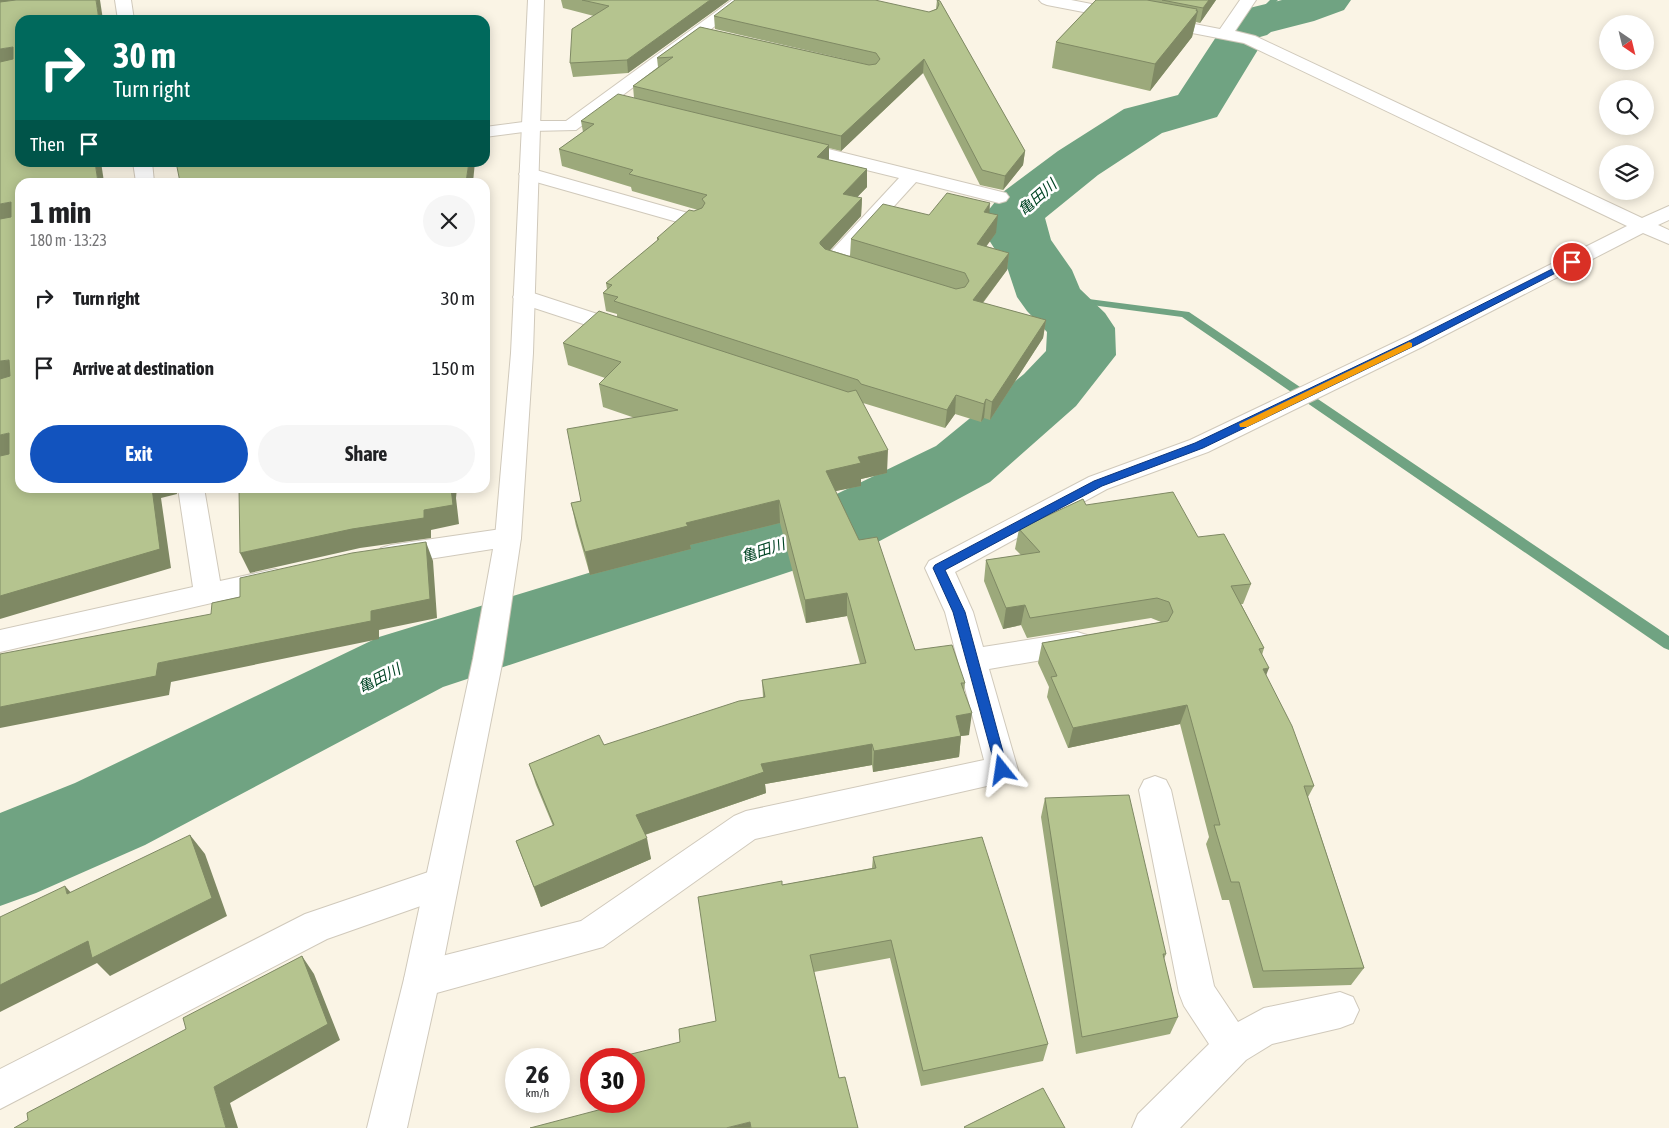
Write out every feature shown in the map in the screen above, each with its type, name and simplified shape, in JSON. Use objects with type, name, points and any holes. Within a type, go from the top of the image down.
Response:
[{"type":"street","points":[[123,0],[125,15]]},
{"type":"street","points":[[387,1128],[422,979],[440,884],[488,659],[508,538],[522,363],[536,0]]},
{"type":"street","points":[[490,131],[531,126],[570,126],[742,0]]},
{"type":"street","points":[[1047,0],[1248,39],[1669,238]]},
{"type":"street","points":[[1224,35],[1248,0]]},
{"type":"street","points":[[698,32],[717,37]]},
{"type":"street","points":[[606,100],[625,105]]},
{"type":"street","points":[[778,142],[999,196]]},
{"type":"street","points":[[529,174],[694,221]]},
{"type":"street","points":[[880,275],[833,261],[912,175]]},
{"type":"street","points":[[422,979],[590,935],[746,826],[1002,770],[959,612],[939,568],[1098,483],[1199,446],[1414,342],[1669,212]]},
{"type":"street","points":[[524,297],[645,337]]},
{"type":"street","points":[[192,493],[208,593]]},
{"type":"street","points":[[370,558],[508,538]]},
{"type":"street","points":[[0,641],[303,572]]},
{"type":"street","points":[[972,660],[1104,639]]},
{"type":"street","points":[[1156,790],[1197,993],[1232,1047]]},
{"type":"street","points":[[0,1090],[317,926],[440,884]]},
{"type":"street","points":[[1152,1128],[1232,1047],[1264,1027],[1340,1010]]},
{"type":"building","points":[[16,0],[96,0],[98,15],[15,15],[15,167],[96,167],[97,178],[15,178],[15,493],[153,493],[160,549],[0,596],[0,456],[9,454],[9,433],[0,435],[0,379],[10,376],[9,360],[0,361],[0,219],[11,217],[11,202],[0,204],[0,62],[13,59],[13,47],[0,49],[0,2]]},
{"type":"building","points":[[582,0],[710,0],[627,60],[570,63],[572,29],[609,6]]},
{"type":"building","points":[[735,0],[875,0],[929,12],[937,9],[939,4],[937,0],[940,1],[1025,151],[1005,176],[982,170],[924,59],[841,136],[633,86],[673,57],[657,58],[700,27],[869,65],[876,64],[880,59],[876,53],[714,16]]},
{"type":"building","points":[[1096,0],[1147,0],[1197,9],[1196,11],[1198,11],[1155,64],[1056,42]]},
{"type":"building","points":[[1162,0],[1209,0],[1203,8]]},
{"type":"building","points":[[618,94],[829,145],[817,157],[867,169],[843,194],[862,198],[820,244],[825,249],[956,289],[965,287],[969,281],[965,273],[851,239],[883,204],[929,215],[947,193],[990,203],[984,212],[998,215],[977,244],[1009,253],[973,300],[1046,320],[992,402],[986,399],[984,404],[956,395],[947,410],[861,384],[858,380],[614,301],[618,297],[603,293],[612,285],[606,283],[659,239],[657,238],[689,210],[694,211],[702,208],[705,203],[702,199],[707,195],[629,174],[633,170],[559,149],[594,124],[581,121]]},
{"type":"building","points":[[177,167],[468,167],[467,178],[179,178]]},
{"type":"building","points":[[599,311],[848,392],[856,390],[888,450],[858,457],[861,463],[826,471],[859,540],[877,537],[915,650],[952,645],[965,683],[961,683],[972,713],[956,716],[961,736],[874,751],[872,744],[761,764],[764,772],[636,815],[647,838],[534,887],[516,841],[554,825],[529,764],[599,735],[604,745],[739,701],[765,697],[762,680],[866,663],[847,593],[805,600],[779,500],[686,523],[688,526],[585,552],[571,503],[581,501],[567,429],[678,410],[599,384],[621,362],[563,343]]},
{"type":"building","points":[[1173,492],[1198,537],[1224,534],[1251,584],[1231,586],[1264,648],[1259,649],[1269,668],[1263,669],[1292,726],[1314,786],[1304,786],[1364,968],[1263,971],[1239,882],[1231,882],[1214,825],[1220,825],[1187,705],[1073,728],[1051,677],[1057,676],[1042,643],[1168,621],[1173,612],[1169,602],[1157,598],[1030,618],[1025,605],[1006,608],[986,560],[1040,552],[1019,529],[1083,499],[1086,505]]},
{"type":"building","points":[[239,493],[452,493],[453,505],[424,510],[424,518],[352,529],[240,553]]},
{"type":"building","points":[[426,542],[430,599],[371,611],[371,621],[158,663],[156,676],[0,707],[0,654],[211,614],[212,603],[240,597],[240,578],[352,553]]},
{"type":"building","points":[[1129,795],[1166,954],[1163,954],[1178,1017],[1082,1037],[1045,798]]},
{"type":"building","points":[[190,835],[212,898],[92,958],[88,941],[0,985],[0,917],[65,886],[67,894]]},
{"type":"building","points":[[982,837],[1048,1044],[923,1071],[891,940],[810,955],[839,1078],[845,1077],[858,1128],[751,1128],[750,1122],[726,1128],[530,1128],[587,1113],[645,1113],[645,1051],[680,1042],[679,1029],[716,1021],[698,897],[782,881],[782,885],[876,868],[873,857]]},
{"type":"building","points":[[302,956],[328,1024],[214,1087],[226,1128],[14,1128],[28,1120],[27,1113],[186,1029],[183,1018]]},
{"type":"building","points":[[1043,1088],[1065,1128],[964,1127]]},
{"type":"waterway","points":[[1254,21],[1274,0]]},
{"type":"waterway","name":"亀田川","points":[[1250,25],[1254,21],[1297,11],[1327,0]]},
{"type":"waterway","name":"亀田川","points":[[0,860],[110,814],[411,662],[847,523],[963,464],[1050,390],[1081,355],[1081,328],[1050,297],[1040,270],[1020,240],[1014,217],[1024,205],[1078,163],[1143,121],[1198,106],[1234,48]]},
{"type":"waterway","points":[[1050,297],[1185,314],[1669,644]]},
{"type":"slow traffic","points":[[1244,424],[1409,345]]},
{"type":"route","points":[[1002,770],[959,612],[939,568],[1098,483],[1199,446],[1414,342],[1572,262]]}]
